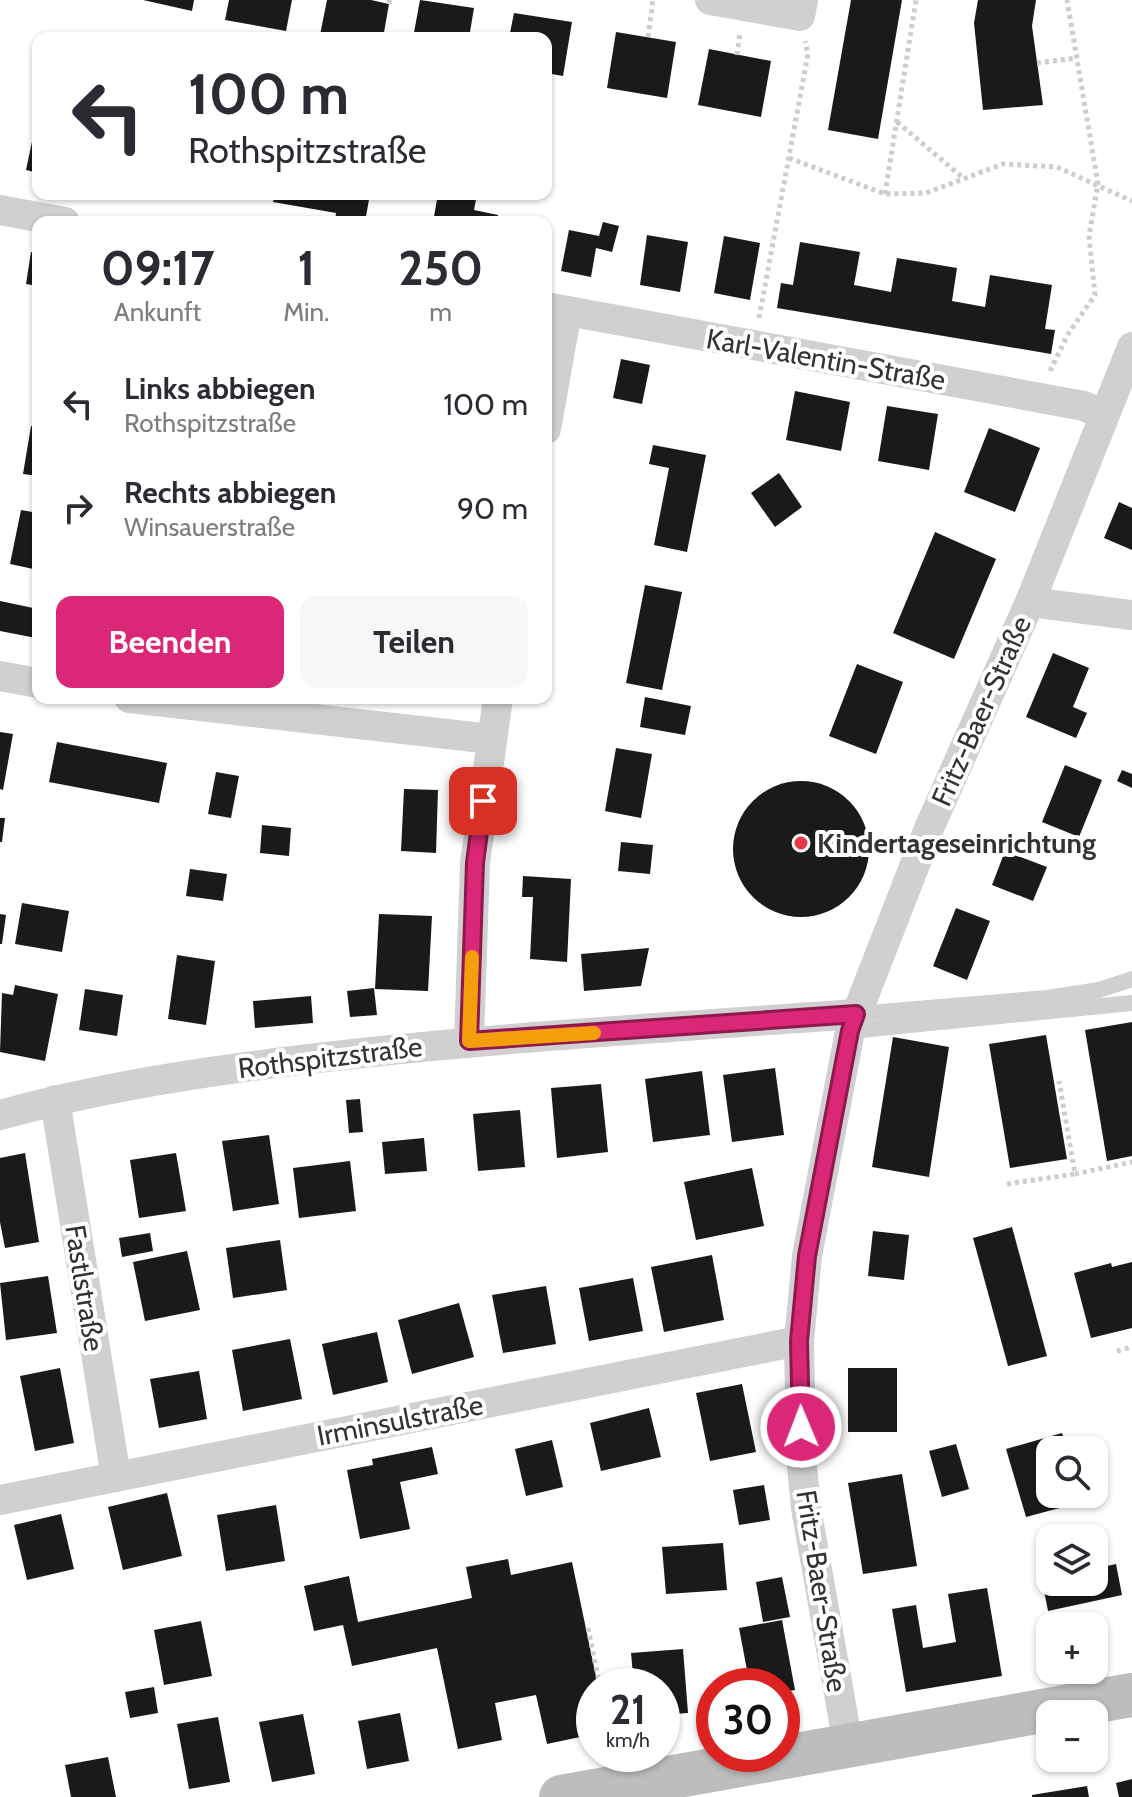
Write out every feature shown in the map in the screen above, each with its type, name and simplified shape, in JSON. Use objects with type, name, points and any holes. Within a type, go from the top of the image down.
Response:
[{"type":"street","points":[[710,0],[802,8]]},
{"type":"street","points":[[0,210],[32,216]]},
{"type":"street","points":[[552,357],[556,309]]},
{"type":"street","name":"Karl-Valentin-Straße","points":[[556,309],[1084,406],[1104,415]]},
{"type":"street","name":"Fritz-Baer-Straße","points":[[848,1744],[805,1495],[801,1455],[799,1341],[807,1256],[853,1023],[930,826],[1030,602],[1132,347]]},
{"type":"street","points":[[1030,602],[1132,615]]},
{"type":"street","points":[[0,676],[32,682]]},
{"type":"street","points":[[182,704],[491,739]]},
{"type":"street","points":[[469,1041],[475,863],[497,704]]},
{"type":"street","name":"Rothspitzstraße","points":[[0,1115],[139,1083],[254,1065],[469,1041],[853,1023]]},
{"type":"street","name":"Fastlstraße","points":[[55,1100],[116,1477]]},
{"type":"street","name":"Irminsulstraße","points":[[0,1500],[799,1341]]},
{"type":"street","points":[[580,1795],[848,1744],[1132,1695]]},
{"type":"lane","points":[[853,1023],[1099,990],[1132,979]]},
{"type":"lane","points":[[853,1023],[1132,1003]]},
{"type":"path","points":[[648,37],[653,0]]},
{"type":"path","points":[[885,194],[916,0]]},
{"type":"path","points":[[1038,398],[1068,334],[1095,295],[1089,236],[1098,184],[1067,0]]},
{"type":"path","points":[[753,346],[808,54],[802,8]]},
{"type":"path","points":[[1037,63],[1077,58]]},
{"type":"path","points":[[897,122],[962,177]]},
{"type":"path","points":[[789,158],[885,194],[926,193],[1003,164],[1057,167],[1132,201]]},
{"type":"path","points":[[1059,1081],[1075,1174]]},
{"type":"path","points":[[1007,1184],[1132,1162]]},
{"type":"path","points":[[1117,1351],[1132,1347]]},
{"type":"path","points":[[588,1628],[596,1668]]},
{"type":"building","points":[[143,0],[194,0],[192,11]]},
{"type":"building","points":[[229,0],[292,0],[286,31],[225,20]]},
{"type":"building","points":[[327,0],[371,0],[389,4],[384,32],[321,32]]},
{"type":"building","points":[[420,0],[474,8],[470,32],[414,32]]},
{"type":"building","points":[[851,0],[902,0],[878,139],[828,130]]},
{"type":"building","points":[[978,0],[1036,0],[1032,26],[1043,105],[983,110],[974,23]]},
{"type":"building","points":[[514,13],[572,22],[563,76],[552,74],[552,32],[510,32]]},
{"type":"building","points":[[616,32],[676,42],[667,98],[607,88]]},
{"type":"building","points":[[709,49],[771,61],[761,117],[698,105]]},
{"type":"building","points":[[32,142],[32,172],[26,170]]},
{"type":"building","points":[[369,200],[366,216],[336,216],[336,213],[273,202]]},
{"type":"building","points":[[437,200],[476,200],[474,210],[498,215],[498,216],[434,216]]},
{"type":"building","points":[[603,222],[619,226],[612,252],[596,248],[591,277],[561,271],[569,230],[599,236]]},
{"type":"building","points":[[647,235],[688,242],[680,292],[640,285]]},
{"type":"building","points":[[724,236],[760,243],[750,300],[714,293]]},
{"type":"building","points":[[800,242],[860,252],[854,285],[891,292],[897,258],[957,268],[952,301],[985,307],[990,275],[1052,285],[1045,329],[1055,330],[1051,354],[777,308],[781,283],[793,285]]},
{"type":"building","points":[[31,252],[32,252],[32,285],[26,284]]},
{"type":"building","points":[[621,359],[650,365],[642,404],[613,398]]},
{"type":"building","points":[[795,391],[850,402],[841,451],[786,440]]},
{"type":"building","points":[[887,406],[938,414],[929,470],[878,461]]},
{"type":"building","points":[[31,426],[32,426],[32,475],[23,474]]},
{"type":"building","points":[[989,428],[1040,448],[1015,512],[964,492]]},
{"type":"building","points":[[653,445],[706,455],[687,552],[654,545],[669,468],[649,464]]},
{"type":"building","points":[[779,473],[802,507],[775,527],[751,493]]},
{"type":"building","points":[[1119,502],[1132,508],[1132,550],[1104,538]]},
{"type":"building","points":[[21,510],[32,512],[32,569],[10,564]]},
{"type":"building","points":[[935,532],[996,559],[954,659],[893,633]]},
{"type":"building","points":[[645,585],[682,592],[662,690],[626,683]]},
{"type":"building","points":[[0,601],[32,608],[32,637],[0,631]]},
{"type":"building","points":[[1053,653],[1089,668],[1073,707],[1087,713],[1076,738],[1026,717]]},
{"type":"building","points":[[857,664],[903,682],[876,754],[829,736]]},
{"type":"building","points":[[645,697],[691,706],[685,735],[640,727]]},
{"type":"building","points":[[0,732],[13,734],[3,790],[0,789]]},
{"type":"building","points":[[57,742],[167,763],[159,803],[49,782]]},
{"type":"building","points":[[616,748],[652,754],[641,818],[605,811]]},
{"type":"building","points":[[1065,765],[1102,780],[1079,837],[1042,822]]},
{"type":"building","points":[[1122,770],[1132,774],[1132,788],[1117,781]]},
{"type":"building","points":[[216,772],[239,776],[231,818],[208,814]]},
{"type":"building","name":"Kindertageseinrichtung","points":[[801,781],[827,786],[849,801],[864,823],[869,849],[864,875],[849,897],[827,912],[801,917],[775,912],[753,897],[738,875],[733,849],[738,823],[753,801],[775,786]]},
{"type":"building","points":[[404,789],[438,790],[436,853],[401,851]]},
{"type":"building","points":[[0,818],[5,818],[2,842],[0,842]]},
{"type":"building","points":[[262,825],[291,828],[289,856],[260,853]]},
{"type":"building","points":[[621,842],[653,845],[650,874],[618,871]]},
{"type":"building","points":[[1005,851],[1047,867],[1033,901],[992,885]]},
{"type":"building","points":[[190,869],[227,874],[223,901],[186,896]]},
{"type":"building","points":[[523,876],[571,879],[567,962],[530,959],[533,897],[522,897]]},
{"type":"building","points":[[22,903],[69,911],[62,952],[15,944]]},
{"type":"building","points":[[956,908],[990,921],[967,980],[933,966]]},
{"type":"building","points":[[0,914],[6,915],[2,944],[0,944]]},
{"type":"building","points":[[379,914],[432,916],[428,991],[375,989]]},
{"type":"building","points":[[649,948],[641,986],[584,991],[581,954]]},
{"type":"building","points":[[177,955],[215,961],[206,1025],[168,1019]]},
{"type":"building","points":[[15,985],[58,994],[45,1061],[0,1052],[2,993],[13,995]]},
{"type":"building","points":[[374,988],[377,1015],[350,1017],[347,991]]},
{"type":"building","points":[[85,989],[123,995],[117,1036],[79,1030]]},
{"type":"building","points":[[311,996],[313,1023],[255,1028],[253,1001]]},
{"type":"building","points":[[1132,1022],[1132,1156],[1107,1161],[1085,1030]]},
{"type":"building","points":[[1046,1035],[1067,1159],[1010,1168],[989,1044]]},
{"type":"building","points":[[893,1037],[949,1047],[929,1177],[872,1167]]},
{"type":"building","points":[[775,1068],[784,1135],[732,1142],[723,1075]]},
{"type":"building","points":[[702,1071],[710,1135],[653,1142],[645,1079]]},
{"type":"building","points":[[601,1084],[608,1152],[557,1158],[551,1088]]},
{"type":"building","points":[[360,1099],[363,1132],[349,1133],[346,1100]]},
{"type":"building","points":[[520,1110],[525,1167],[478,1171],[473,1114]]},
{"type":"building","points":[[269,1135],[279,1204],[233,1211],[222,1141]]},
{"type":"building","points":[[424,1138],[427,1171],[385,1174],[382,1142]]},
{"type":"building","points":[[25,1153],[39,1242],[5,1248],[0,1222],[0,1158]]},
{"type":"building","points":[[176,1153],[186,1211],[139,1218],[130,1160]]},
{"type":"building","points":[[350,1161],[356,1211],[299,1218],[293,1168]]},
{"type":"building","points":[[752,1168],[764,1226],[696,1240],[684,1182]]},
{"type":"building","points":[[1012,1227],[1047,1356],[1008,1366],[973,1238]]},
{"type":"building","points":[[873,1231],[909,1235],[904,1280],[868,1276]]},
{"type":"building","points":[[150,1233],[153,1251],[122,1257],[119,1238]]},
{"type":"building","points":[[280,1240],[287,1290],[233,1298],[226,1248]]},
{"type":"building","points":[[187,1251],[200,1310],[145,1321],[133,1262]]},
{"type":"building","points":[[712,1255],[724,1320],[664,1332],[651,1267]]},
{"type":"building","points":[[1132,1262],[1132,1328],[1091,1338],[1074,1273],[1111,1263],[1112,1267]]},
{"type":"building","points":[[48,1276],[57,1333],[6,1340],[0,1283]]},
{"type":"building","points":[[633,1278],[643,1331],[589,1341],[579,1288]]},
{"type":"building","points":[[546,1286],[556,1344],[503,1353],[492,1295]]},
{"type":"building","points":[[459,1303],[474,1357],[412,1374],[398,1320]]},
{"type":"building","points":[[377,1332],[388,1382],[333,1395],[322,1344]]},
{"type":"building","points":[[290,1339],[302,1399],[243,1411],[232,1350]]},
{"type":"building","points":[[60,1368],[74,1443],[35,1451],[20,1376]]},
{"type":"building","points":[[848,1368],[897,1368],[897,1432],[848,1432]]},
{"type":"building","points":[[199,1371],[207,1419],[159,1428],[150,1379]]},
{"type":"building","points":[[742,1384],[756,1452],[710,1461],[696,1393]]},
{"type":"building","points":[[649,1408],[661,1457],[601,1471],[590,1423]]},
{"type":"building","points":[[552,1440],[563,1487],[526,1496],[515,1449]]},
{"type":"building","points":[[1036,1440],[1036,1508],[1060,1508],[1026,1517],[1006,1449]]},
{"type":"building","points":[[956,1444],[969,1489],[942,1497],[929,1451]]},
{"type":"building","points":[[432,1447],[438,1474],[400,1482],[410,1529],[360,1539],[347,1470],[373,1465],[372,1459]]},
{"type":"building","points":[[902,1474],[917,1566],[863,1574],[848,1483]]},
{"type":"building","points":[[764,1485],[770,1520],[739,1525],[733,1490]]},
{"type":"building","points":[[167,1493],[182,1556],[123,1570],[108,1507]]},
{"type":"building","points":[[276,1505],[285,1561],[226,1571],[217,1515]]},
{"type":"building","points":[[61,1514],[74,1569],[27,1580],[14,1525]]},
{"type":"building","points":[[723,1543],[727,1590],[666,1594],[662,1547]]},
{"type":"building","points":[[508,1559],[511,1575],[572,1562],[594,1668],[576,1668],[576,1738],[547,1744],[536,1695],[495,1703],[502,1740],[458,1749],[437,1648],[352,1666],[343,1625],[314,1631],[304,1586],[349,1576],[358,1622],[472,1598],[466,1567]]},
{"type":"building","points":[[1116,1564],[1122,1595],[1048,1611],[1045,1596],[1108,1596],[1108,1566]]},
{"type":"building","points":[[782,1577],[790,1617],[763,1622],[756,1582]]},
{"type":"building","points":[[987,1588],[1002,1676],[906,1692],[892,1609],[916,1605],[923,1648],[956,1642],[948,1594]]},
{"type":"building","points":[[782,1620],[791,1668],[747,1668],[739,1628]]},
{"type":"building","points":[[201,1621],[212,1676],[164,1685],[154,1630]]},
{"type":"building","points":[[683,1649],[688,1713],[680,1714],[680,1668],[632,1668],[631,1653]]},
{"type":"building","points":[[154,1687],[158,1713],[130,1718],[125,1692]]},
{"type":"building","points":[[400,1713],[409,1761],[367,1769],[358,1721]]},
{"type":"building","points":[[303,1714],[315,1774],[272,1782],[259,1722]]},
{"type":"building","points":[[218,1717],[230,1782],[189,1789],[177,1724]]},
{"type":"building","points":[[108,1757],[116,1797],[71,1797],[65,1765]]},
{"type":"building","points":[[1132,1779],[1132,1797],[1119,1797],[1116,1783]]},
{"type":"building","points":[[1087,1786],[1089,1797],[1032,1797],[1032,1795]]},
{"type":"slow traffic","points":[[472,957],[469,1041],[594,1033]]},
{"type":"place","name":"Kindertageseinrichtung","points":[[801,843]]},
{"type":"route","points":[[483,801],[475,863],[469,1041],[856,1014],[850,1031],[807,1256],[799,1341],[801,1427]]}]
